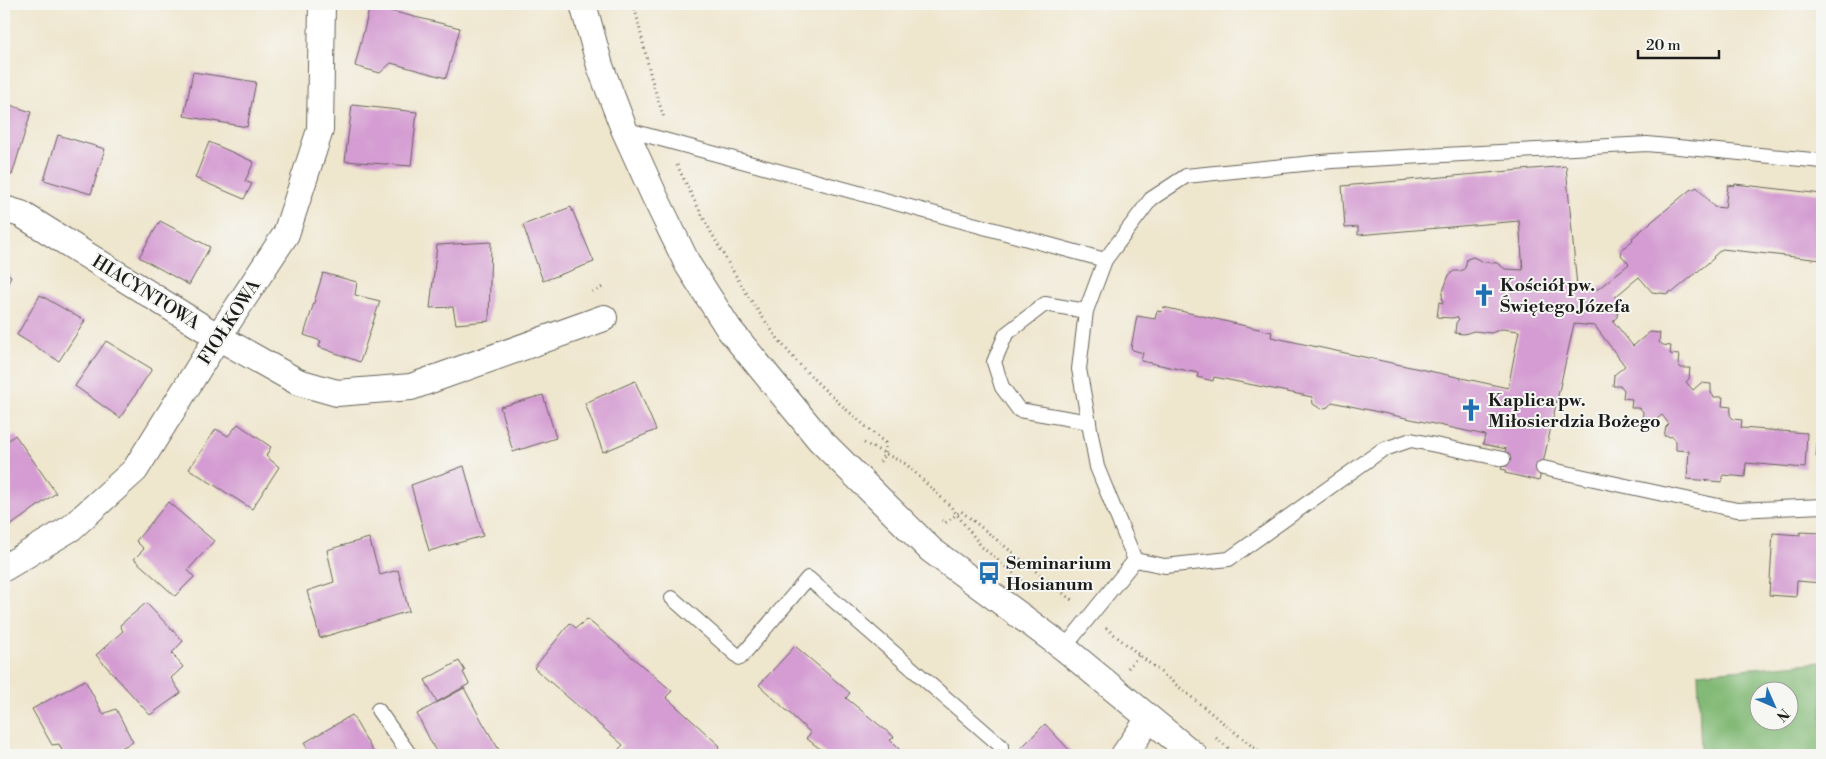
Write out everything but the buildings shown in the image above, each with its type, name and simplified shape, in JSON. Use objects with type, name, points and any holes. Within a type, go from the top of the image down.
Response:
[{"type":"street","name":"FIOŁKOWA","points":[[4,568],[70,528],[135,470],[218,337],[286,234],[320,130],[322,4]]},
{"type":"street","points":[[583,4],[600,66],[624,129],[654,196],[688,264],[729,329],[820,440],[931,550],[1064,648],[1194,755]]},
{"type":"street","name":"HIACYNTOWA","points":[[4,209],[21,214],[218,337],[298,382],[337,393],[410,387],[604,318]]},
{"type":"street","points":[[1124,755],[1149,719]]},
{"type":"lane","points":[[624,129],[1105,260]]},
{"type":"lane","points":[[1136,560],[1098,468],[1080,369],[1086,311],[1105,260],[1151,199],[1186,176],[1332,161],[1647,144],[1822,161]]},
{"type":"lane","points":[[1086,311],[1046,304],[1006,334],[994,362],[1002,387],[1019,410],[1089,422]]},
{"type":"lane","points":[[1136,560],[1165,566],[1229,559],[1382,450],[1412,440],[1503,460]]},
{"type":"lane","points":[[1543,468],[1737,510],[1822,506]]},
{"type":"lane","points":[[1064,648],[1136,560]]},
{"type":"lane","points":[[672,598],[740,658],[808,578],[1001,746],[1001,755]]},
{"type":"lane","points":[[378,710],[410,755]]},
{"type":"path","points":[[634,4],[651,77],[674,159],[702,217],[740,282],[779,340],[830,396],[885,443],[885,453],[878,465]]},
{"type":"path","points":[[587,294],[605,286]]},
{"type":"path","points":[[860,441],[906,464],[951,507],[982,547],[1035,590]]},
{"type":"path","points":[[938,516],[946,523],[961,511],[1263,755]]},
{"type":"path","points":[[1122,662],[1136,674]]},
{"type":"path","points":[[1215,738],[1237,755]]},
{"type":"green space","points":[[1822,662],[1822,755],[1701,755],[1698,673]]},
{"type":"place","name":"Kościół pw. Świętego Józefa","points":[[1484,295]]},
{"type":"place","name":"Kaplica pw. Miłosierdzia Bożego","points":[[1471,410]]},
{"type":"place","name":"Seminarium Hosianum","points":[[989,573]]}]
